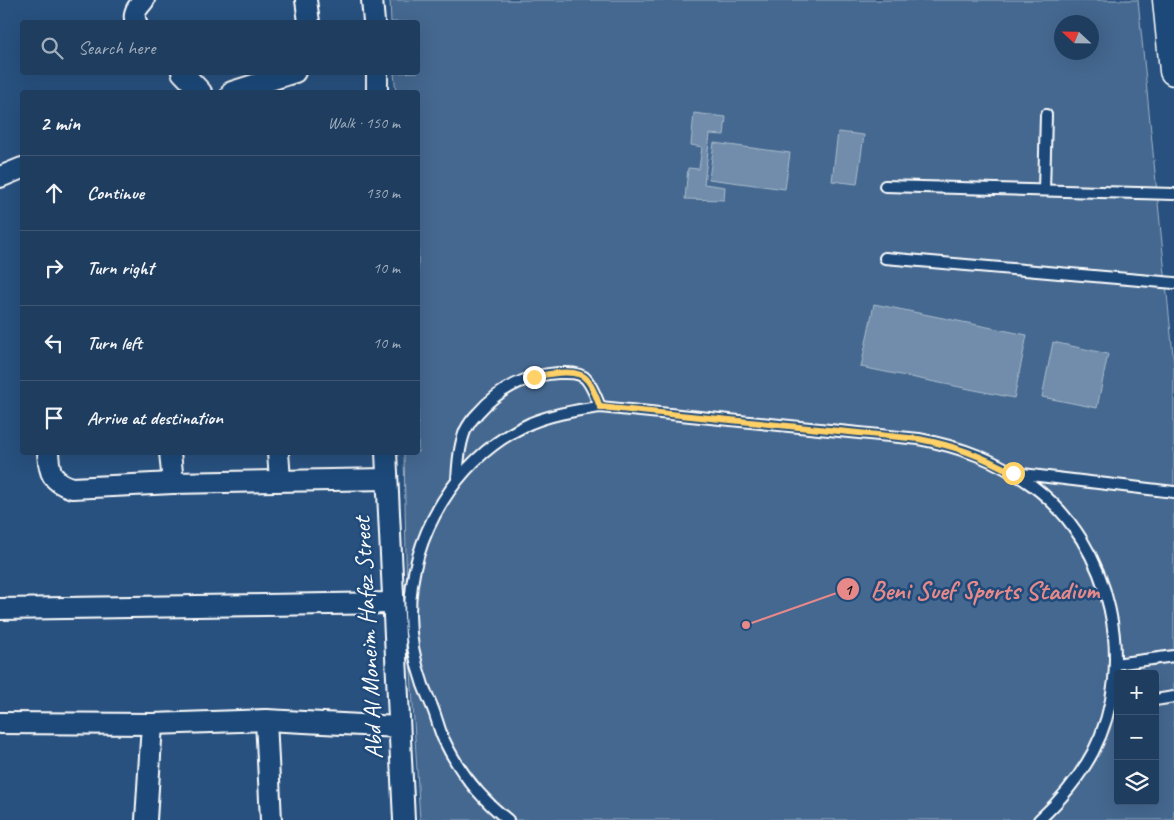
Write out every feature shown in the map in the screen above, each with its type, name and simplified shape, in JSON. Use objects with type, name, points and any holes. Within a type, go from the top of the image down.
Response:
[{"type":"highway","points":[[1167,0],[1174,71]]},
{"type":"street","points":[[136,20],[134,14],[144,0]]},
{"type":"street","points":[[306,0],[309,20]]},
{"type":"street","points":[[372,0],[374,20]]},
{"type":"street","points":[[185,75],[198,90]]},
{"type":"street","points":[[248,90],[264,88],[289,75]]},
{"type":"street","points":[[377,75],[377,90]]},
{"type":"street","points":[[0,176],[20,169]]},
{"type":"street","points":[[48,455],[49,468],[53,477],[62,485],[72,488],[173,483],[386,479]]},
{"type":"street","points":[[170,455],[173,483]]},
{"type":"street","points":[[278,455],[280,480]]},
{"type":"street","name":"Abd Al Moneim Hafez Street","points":[[386,455],[404,820]]},
{"type":"street","points":[[0,609],[393,603]]},
{"type":"street","points":[[266,720],[270,820]]},
{"type":"street","points":[[0,722],[152,724],[266,720],[399,727]]},
{"type":"street","points":[[146,820],[152,724]]},
{"type":"lane","points":[[1044,190],[1046,115]]},
{"type":"lane","points":[[885,186],[1174,194]]},
{"type":"lane","points":[[885,258],[1174,283]]},
{"type":"lane","points":[[457,480],[461,443],[465,430],[483,407],[506,388],[534,377],[548,374],[578,374],[588,380],[600,407]]},
{"type":"lane","points":[[508,820],[484,799],[469,781],[442,736],[416,663],[410,615],[411,591],[415,567],[431,521],[457,480],[490,447],[531,423],[553,415],[600,407],[919,439],[968,451],[991,461],[1034,487],[1053,504],[1070,523],[1088,551],[1105,589],[1111,614],[1115,639],[1114,670]]},
{"type":"lane","points":[[1013,473],[1174,492]]},
{"type":"lane","points":[[1115,664],[1174,656]]},
{"type":"lane","points":[[1039,820],[1068,791],[1082,772],[1093,751],[1114,706],[1114,674]]},
{"type":"lane","points":[[1159,699],[1174,697]]},
{"type":"shaded area","points":[[390,0],[1138,0],[1174,365],[1174,820],[420,820],[407,606],[404,455],[420,455],[420,90],[396,90],[394,75],[420,75],[420,20],[391,20]]},
{"type":"shaded area","points":[[694,113],[726,117],[724,135],[710,134],[704,184],[725,187],[724,200],[685,199],[688,168],[699,169],[702,147],[691,145]]},
{"type":"shaded area","points":[[838,132],[864,135],[857,184],[832,181]]},
{"type":"shaded area","points":[[714,143],[790,153],[785,189],[709,179]]},
{"type":"shaded area","points":[[874,304],[1027,335],[1014,398],[861,367]]},
{"type":"shaded area","points":[[1053,342],[1108,354],[1097,408],[1042,397]]},
{"type":"place","name":"Beni Suef Sports Stadium","points":[[746,625]]},
{"type":"route","points":[[534,377],[548,374],[578,374],[588,380],[600,407],[919,439],[968,451],[1013,473]]}]
